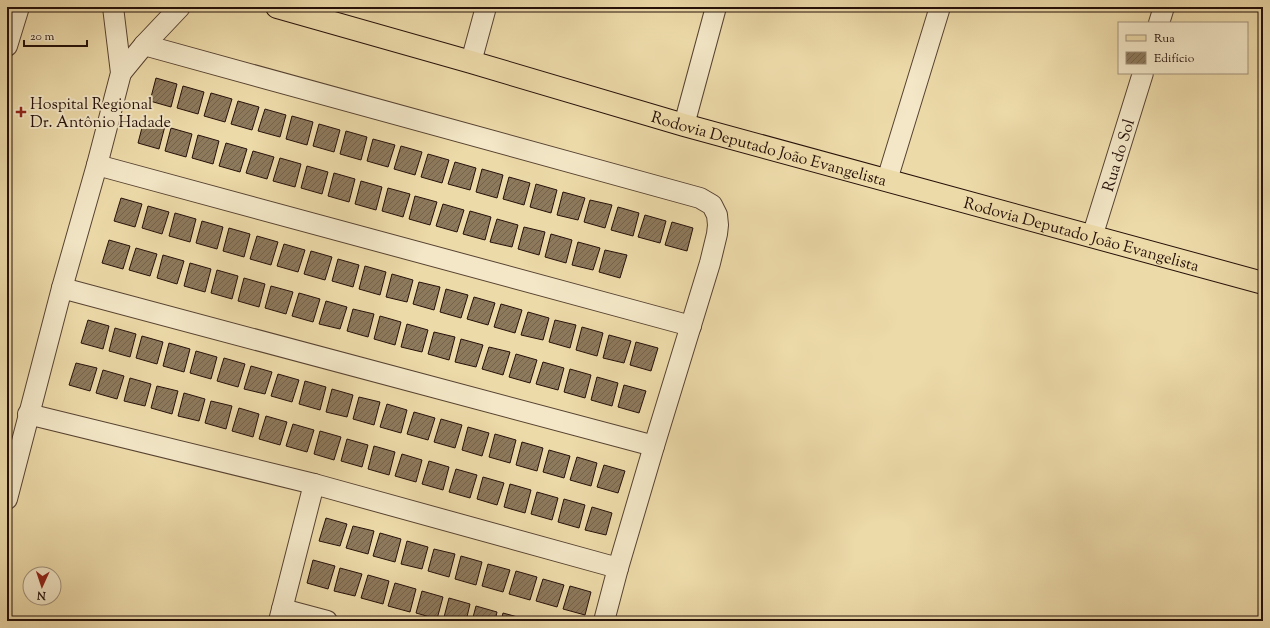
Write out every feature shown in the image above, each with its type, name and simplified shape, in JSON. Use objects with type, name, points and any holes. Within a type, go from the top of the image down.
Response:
[{"type":"main road","name":"Rodovia Deputado João Evangelista","points":[[277,7],[684,125],[1263,283]]},
{"type":"street","points":[[7,46],[19,7]]},
{"type":"street","points":[[7,499],[28,414],[97,165],[120,73],[113,7]]},
{"type":"street","points":[[120,73],[180,7]]},
{"type":"street","points":[[471,62],[486,7]]},
{"type":"street","points":[[684,125],[716,7]]},
{"type":"street","points":[[887,180],[940,7]]},
{"type":"street","points":[[1159,22],[1164,7]]},
{"type":"street","points":[[144,45],[700,198],[712,205],[717,216],[718,225],[710,263],[692,326],[654,446],[604,621]]},
{"type":"street","name":"Rua do Sol","points":[[1092,236],[1143,74]]},
{"type":"street","points":[[97,165],[692,326]]},
{"type":"street","points":[[62,288],[654,446]]},
{"type":"street","points":[[28,414],[314,484],[618,568]]},
{"type":"street","points":[[314,484],[281,615],[327,621]]},
{"type":"building","points":[[156,78],[177,84],[171,107],[150,101]]},
{"type":"building","points":[[183,86],[204,92],[198,114],[177,108]]},
{"type":"building","points":[[211,93],[232,99],[225,122],[204,116]]},
{"type":"building","points":[[238,101],[259,107],[252,130],[231,124]]},
{"type":"building","points":[[265,109],[286,115],[280,137],[258,131]]},
{"type":"building","points":[[292,116],[313,122],[307,145],[286,139]]},
{"type":"building","points":[[144,120],[165,126],[159,149],[138,143]]},
{"type":"building","points":[[319,124],[340,130],[334,152],[313,146]]},
{"type":"building","points":[[171,128],[192,134],[186,157],[165,151]]},
{"type":"building","points":[[346,131],[367,137],[361,160],[340,154]]},
{"type":"building","points":[[198,135],[219,141],[213,164],[192,158]]},
{"type":"building","points":[[373,139],[395,145],[388,167],[367,161]]},
{"type":"building","points":[[226,143],[247,149],[240,172],[219,166]]},
{"type":"building","points":[[401,146],[422,152],[415,175],[394,169]]},
{"type":"building","points":[[253,151],[274,157],[267,179],[246,173]]},
{"type":"building","points":[[428,154],[449,160],[442,183],[421,177]]},
{"type":"building","points":[[280,158],[301,164],[295,187],[273,181]]},
{"type":"building","points":[[455,162],[476,168],[470,190],[448,184]]},
{"type":"building","points":[[307,166],[328,172],[322,194],[301,188]]},
{"type":"building","points":[[482,169],[503,175],[497,198],[476,192]]},
{"type":"building","points":[[334,173],[355,179],[349,202],[328,196]]},
{"type":"building","points":[[509,177],[530,183],[524,205],[503,199]]},
{"type":"building","points":[[361,181],[382,187],[376,210],[355,204]]},
{"type":"building","points":[[536,184],[557,190],[551,213],[530,207]]},
{"type":"building","points":[[388,188],[410,194],[403,217],[382,211]]},
{"type":"building","points":[[563,192],[585,198],[578,220],[557,215]]},
{"type":"building","points":[[415,196],[437,202],[430,225],[409,219]]},
{"type":"building","points":[[121,198],[142,204],[135,227],[114,221]]},
{"type":"building","points":[[590,200],[612,205],[605,228],[584,222]]},
{"type":"building","points":[[443,204],[464,210],[457,232],[436,226]]},
{"type":"building","points":[[148,206],[169,212],[162,234],[142,228]]},
{"type":"building","points":[[618,207],[639,213],[633,236],[611,230]]},
{"type":"building","points":[[470,211],[491,217],[485,240],[463,234]]},
{"type":"building","points":[[175,213],[196,219],[190,242],[169,236]]},
{"type":"building","points":[[645,215],[666,221],[660,243],[638,237]]},
{"type":"building","points":[[497,219],[518,225],[512,247],[490,242]]},
{"type":"building","points":[[202,221],[223,227],[217,249],[196,243]]},
{"type":"building","points":[[672,222],[693,228],[687,251],[665,245]]},
{"type":"building","points":[[524,227],[545,232],[539,255],[518,249]]},
{"type":"building","points":[[229,228],[250,234],[244,257],[223,251]]},
{"type":"building","points":[[551,234],[572,240],[566,263],[545,257]]},
{"type":"building","points":[[257,236],[278,242],[271,265],[250,259]]},
{"type":"building","points":[[109,240],[130,246],[123,269],[102,263]]},
{"type":"building","points":[[578,242],[600,248],[593,270],[572,265]]},
{"type":"building","points":[[284,244],[305,250],[298,272],[277,266]]},
{"type":"building","points":[[136,248],[157,254],[150,276],[129,270]]},
{"type":"building","points":[[605,250],[627,255],[620,278],[599,272]]},
{"type":"building","points":[[311,251],[332,257],[325,280],[304,274]]},
{"type":"building","points":[[163,255],[184,261],[177,284],[157,278]]},
{"type":"building","points":[[338,259],[359,265],[353,287],[332,281]]},
{"type":"building","points":[[190,263],[211,269],[205,292],[184,286]]},
{"type":"building","points":[[365,266],[386,272],[380,295],[359,289]]},
{"type":"building","points":[[217,270],[238,276],[232,299],[211,293]]},
{"type":"building","points":[[392,274],[413,280],[407,302],[386,297]]},
{"type":"building","points":[[244,278],[265,284],[259,307],[238,301]]},
{"type":"building","points":[[419,282],[440,287],[434,310],[413,304]]},
{"type":"building","points":[[271,286],[293,292],[286,314],[265,308]]},
{"type":"building","points":[[446,289],[468,295],[461,318],[440,312]]},
{"type":"building","points":[[299,293],[320,299],[313,322],[292,316]]},
{"type":"building","points":[[474,297],[495,303],[488,325],[467,319]]},
{"type":"building","points":[[326,301],[347,307],[340,329],[319,324]]},
{"type":"building","points":[[501,304],[522,310],[515,333],[494,327]]},
{"type":"building","points":[[353,309],[374,314],[368,337],[347,331]]},
{"type":"building","points":[[528,312],[549,318],[543,340],[521,335]]},
{"type":"building","points":[[380,316],[401,322],[395,345],[374,339]]},
{"type":"building","points":[[88,320],[109,326],[103,349],[81,343]]},
{"type":"building","points":[[555,320],[576,325],[570,348],[549,342]]},
{"type":"building","points":[[407,324],[428,330],[422,352],[401,347]]},
{"type":"building","points":[[582,327],[603,333],[597,356],[576,350]]},
{"type":"building","points":[[115,328],[136,334],[130,357],[109,351]]},
{"type":"building","points":[[434,332],[455,337],[449,360],[428,354]]},
{"type":"building","points":[[609,335],[631,341],[624,363],[603,358]]},
{"type":"building","points":[[142,336],[163,342],[157,364],[136,358]]},
{"type":"building","points":[[461,339],[483,345],[476,367],[455,362]]},
{"type":"building","points":[[636,342],[658,348],[651,371],[630,365]]},
{"type":"building","points":[[169,343],[190,349],[184,372],[163,366]]},
{"type":"building","points":[[489,347],[510,352],[503,375],[482,369]]},
{"type":"building","points":[[196,351],[217,357],[211,379],[190,373]]},
{"type":"building","points":[[516,354],[537,360],[530,383],[509,377]]},
{"type":"building","points":[[224,358],[245,364],[238,387],[217,381]]},
{"type":"building","points":[[543,362],[564,368],[558,390],[536,384]]},
{"type":"building","points":[[76,363],[97,368],[90,391],[69,385]]},
{"type":"building","points":[[251,366],[272,372],[265,394],[244,389]]},
{"type":"building","points":[[570,369],[591,375],[585,398],[564,392]]},
{"type":"building","points":[[103,370],[124,376],[117,399],[96,393]]},
{"type":"building","points":[[278,374],[299,380],[292,402],[271,396]]},
{"type":"building","points":[[597,377],[618,383],[612,406],[591,400]]},
{"type":"building","points":[[130,378],[151,384],[145,406],[124,401]]},
{"type":"building","points":[[305,381],[326,387],[320,410],[299,404]]},
{"type":"building","points":[[624,385],[646,391],[639,413],[618,407]]},
{"type":"building","points":[[157,386],[178,391],[172,414],[151,408]]},
{"type":"building","points":[[332,389],[353,395],[347,417],[326,412]]},
{"type":"building","points":[[184,393],[205,399],[199,421],[178,416]]},
{"type":"building","points":[[359,397],[380,402],[374,425],[353,419]]},
{"type":"building","points":[[211,401],[232,406],[226,429],[205,423]]},
{"type":"building","points":[[387,404],[407,410],[401,433],[380,427]]},
{"type":"building","points":[[239,408],[259,414],[253,437],[232,431]]},
{"type":"building","points":[[414,412],[435,418],[428,440],[407,434]]},
{"type":"building","points":[[266,416],[287,422],[280,445],[259,439]]},
{"type":"building","points":[[441,419],[462,425],[455,448],[434,442]]},
{"type":"building","points":[[293,424],[314,430],[307,452],[286,446]]},
{"type":"building","points":[[468,427],[489,433],[482,456],[462,450]]},
{"type":"building","points":[[320,431],[341,437],[334,460],[314,454]]},
{"type":"building","points":[[495,434],[516,440],[510,463],[489,457]]},
{"type":"building","points":[[347,439],[368,445],[362,467],[341,461]]},
{"type":"building","points":[[522,442],[543,448],[537,471],[516,465]]},
{"type":"building","points":[[374,446],[395,452],[389,475],[368,469]]},
{"type":"building","points":[[549,450],[570,456],[564,478],[543,472]]},
{"type":"building","points":[[402,454],[422,460],[416,482],[395,476]]},
{"type":"building","points":[[577,457],[597,463],[591,486],[570,480]]},
{"type":"building","points":[[429,461],[449,467],[443,490],[422,484]]},
{"type":"building","points":[[604,465],[625,471],[618,493],[597,487]]},
{"type":"building","points":[[456,469],[477,475],[470,498],[449,492]]},
{"type":"building","points":[[483,477],[504,483],[497,505],[477,499]]},
{"type":"building","points":[[510,484],[531,490],[525,513],[504,507]]},
{"type":"building","points":[[537,492],[558,498],[552,520],[531,514]]},
{"type":"building","points":[[564,499],[585,505],[579,528],[558,522]]},
{"type":"building","points":[[592,507],[612,513],[606,535],[585,530]]},
{"type":"building","points":[[326,518],[347,524],[340,546],[319,541]]},
{"type":"building","points":[[353,526],[374,531],[368,554],[346,548]]},
{"type":"building","points":[[380,533],[401,539],[395,562],[373,556]]},
{"type":"building","points":[[407,541],[428,547],[422,569],[401,564]]},
{"type":"building","points":[[434,549],[455,554],[449,577],[428,571]]},
{"type":"building","points":[[461,556],[482,562],[476,585],[455,579]]},
{"type":"building","points":[[313,560],[335,566],[328,589],[307,583]]},
{"type":"building","points":[[488,564],[510,570],[503,592],[482,586]]},
{"type":"building","points":[[340,568],[362,574],[355,596],[334,591]]},
{"type":"building","points":[[516,571],[537,577],[530,600],[509,594]]},
{"type":"building","points":[[368,575],[389,581],[383,604],[361,598]]},
{"type":"building","points":[[543,579],[564,585],[557,607],[536,601]]},
{"type":"building","points":[[395,583],[416,589],[410,612],[388,606]]},
{"type":"building","points":[[570,586],[591,592],[585,615],[563,609]]},
{"type":"building","points":[[422,591],[443,597],[437,619],[416,613]]},
{"type":"building","points":[[449,598],[470,604],[466,621],[443,621]]},
{"type":"building","points":[[476,606],[497,612],[495,621],[472,621]]},
{"type":"building","points":[[503,613],[525,619],[524,621],[501,621]]},
{"type":"place","name":"Hospital Regional Dr. Antônio Hadade","points":[[21,112]]}]
